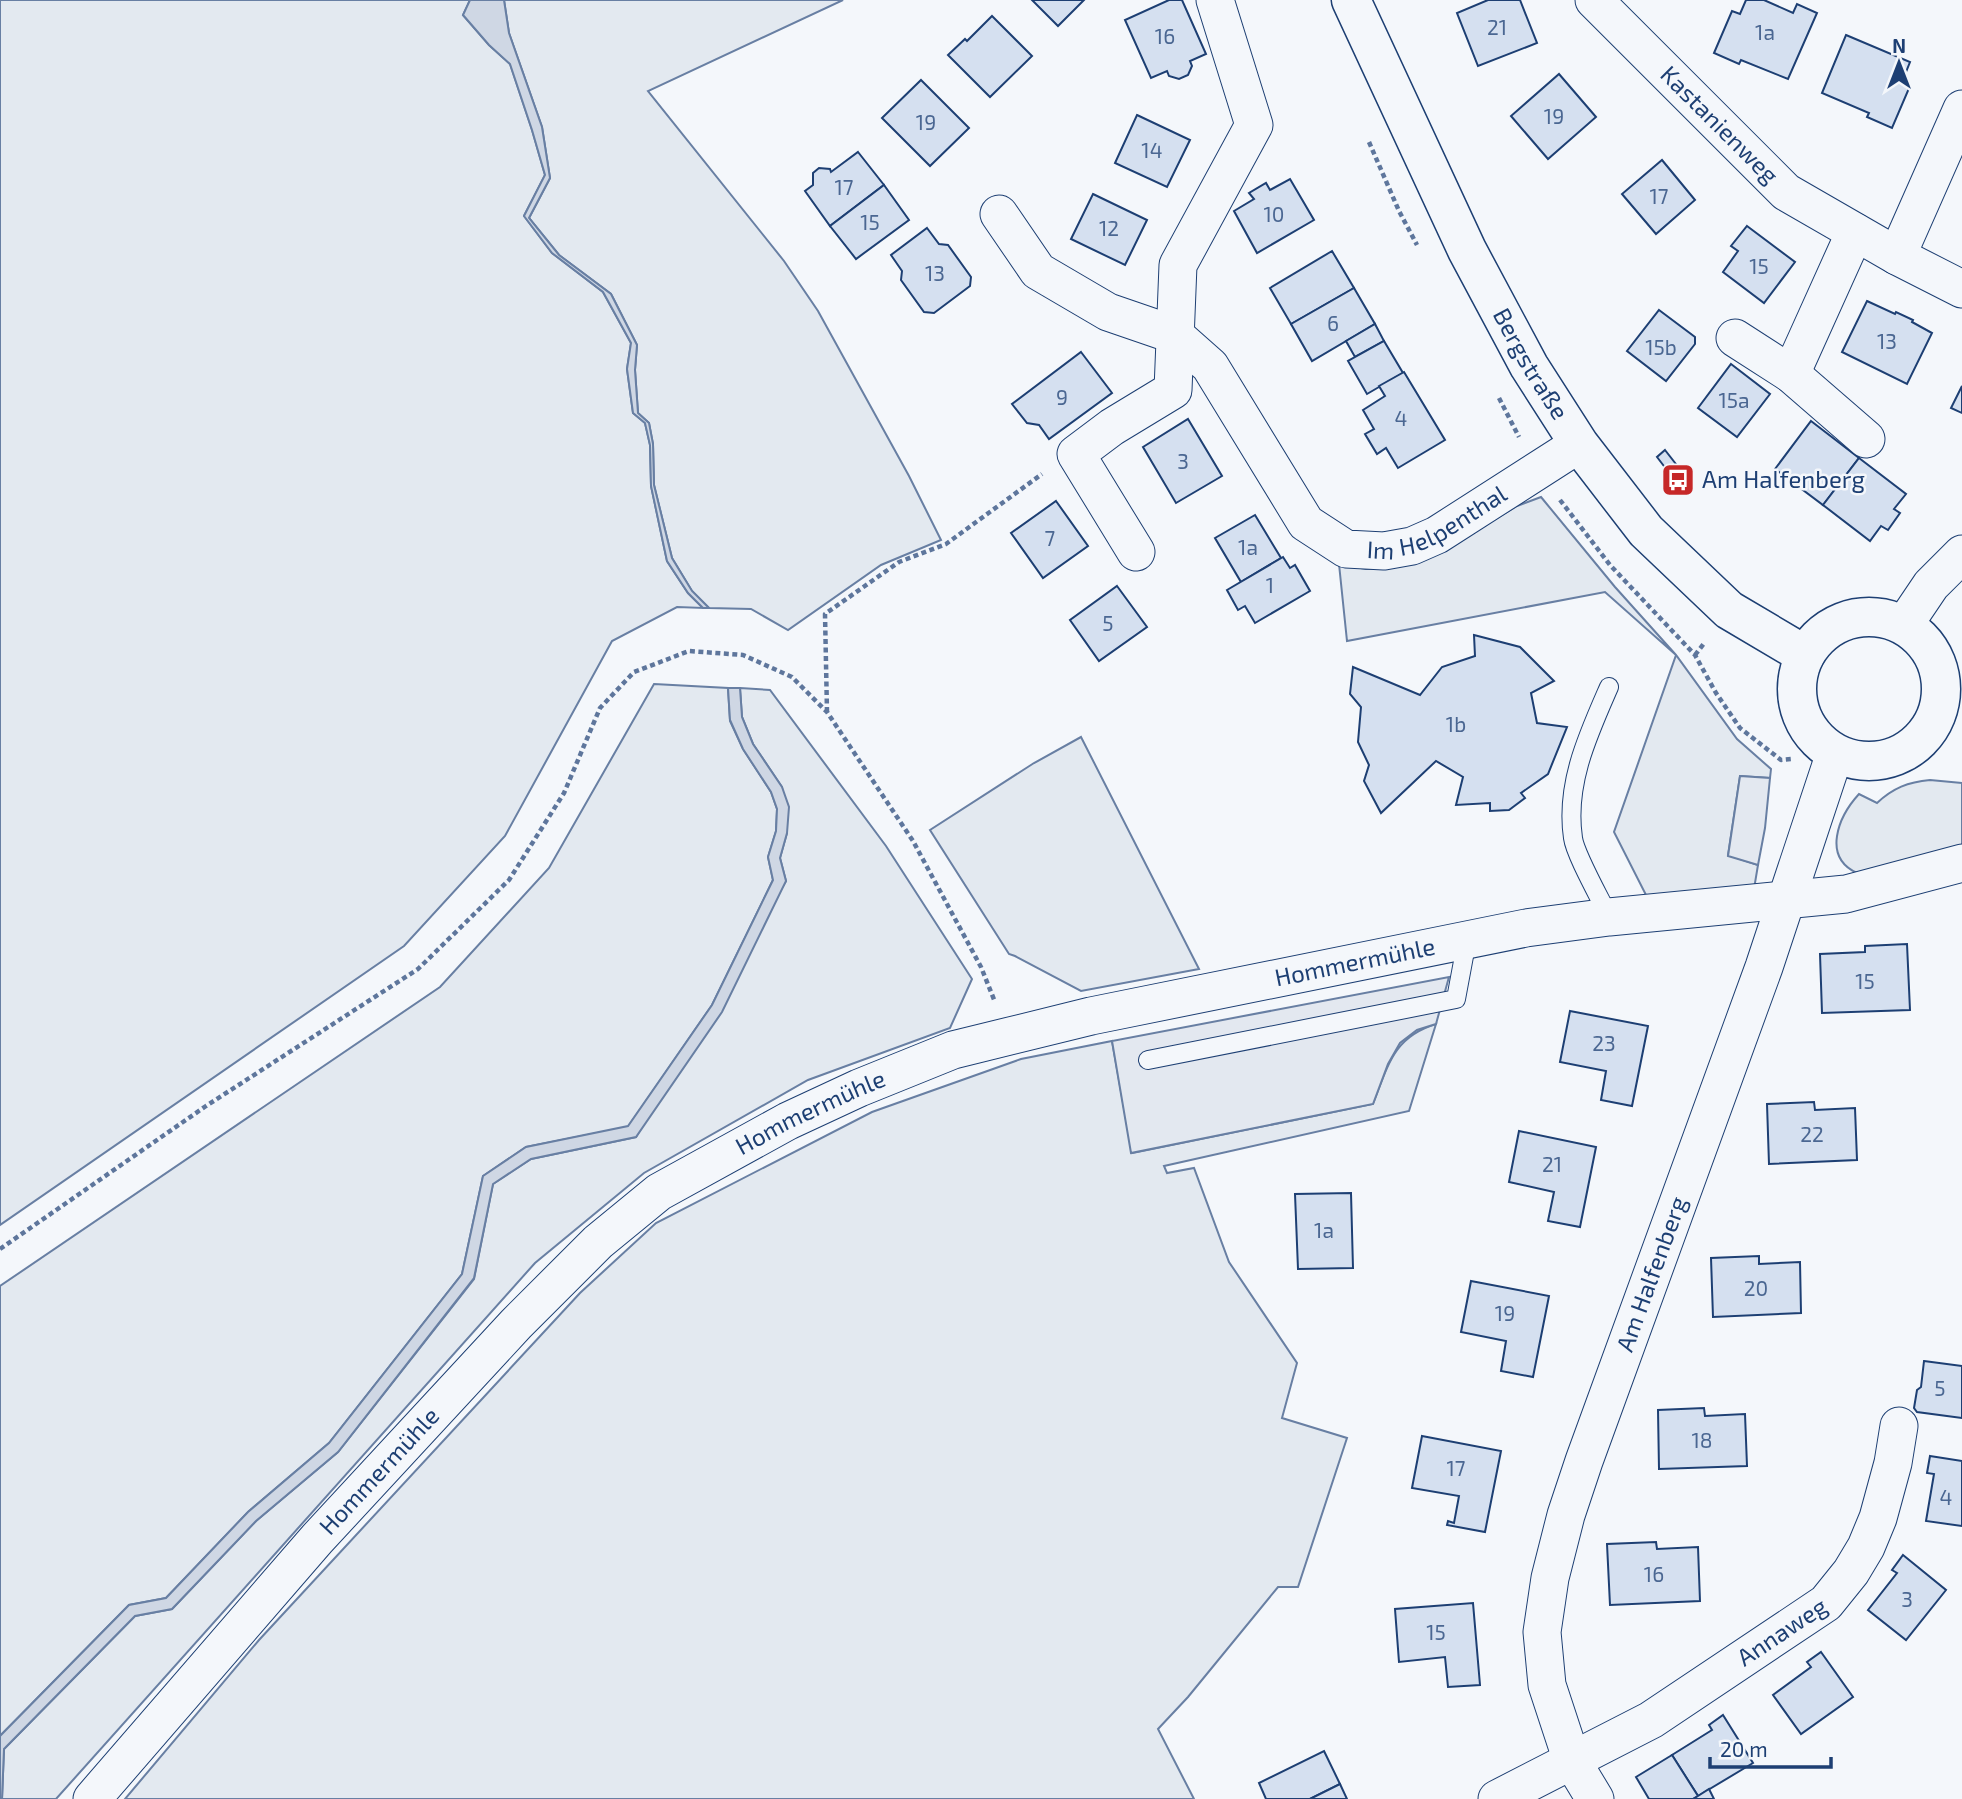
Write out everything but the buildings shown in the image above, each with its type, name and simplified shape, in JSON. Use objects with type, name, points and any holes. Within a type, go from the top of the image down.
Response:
[{"type":"main road","name":"Bergstraße","points":[[1351,0],[1468,250],[1529,366],[1579,444],[1646,531],[1729,610],[1805,655]]},
{"type":"main road","points":[[1876,617],[1903,625],[1925,643],[1939,668],[1948,727],[1926,735],[1915,745],[1890,758],[1862,761],[1835,753],[1813,735],[1800,710],[1797,682],[1805,655],[1823,633],[1848,620],[1876,617]]},
{"type":"street","points":[[1136,552],[1076,454],[1112,427],[1173,390],[1178,265],[1254,125],[1215,0]]},
{"type":"street","name":"Kastanienweg","points":[[1594,0],[1786,192],[1897,256],[1962,289]]},
{"type":"street","points":[[1897,256],[1962,109]]},
{"type":"street","name":"Im Helpenthal","points":[[999,214],[1038,271],[1108,312],[1175,335],[1210,366],[1307,523],[1346,549],[1384,551],[1412,546],[1437,535],[1579,444]]},
{"type":"street","points":[[1791,374],[1855,232]]},
{"type":"street","points":[[1735,338],[1791,374],[1866,439]]},
{"type":"street","points":[[1903,625],[1931,585],[1962,554]]},
{"type":"street","name":"Am Halfenberg","points":[[1595,1799],[1572,1760],[1547,1685],[1542,1632],[1550,1578],[1566,1515],[1584,1461],[1764,967],[1835,753]]},
{"type":"street","name":"Hommermühle","points":[[92,1799],[317,1539],[516,1324],[598,1241],[659,1192],[788,1121],[859,1088],[954,1050],[1118,1010],[1526,928],[1609,917],[1846,894],[1962,863]]},
{"type":"street","name":"Annaweg","points":[[1497,1799],[1651,1720],[1826,1602],[1851,1572],[1866,1547],[1878,1518],[1893,1463],[1899,1426]]},
{"type":"lane","points":[[1609,687],[1587,737],[1573,783],[1573,840],[1609,917]]},
{"type":"lane","points":[[1148,1060],[1457,999],[1468,940]]},
{"type":"path","points":[[827,712],[825,614],[899,562],[946,544],[1051,468],[1076,454]]},
{"type":"path","points":[[0,1250],[206,1106],[418,969],[509,880],[564,793],[600,708],[634,672],[689,651],[743,655],[792,677],[827,712],[913,841],[981,967],[1007,1035]]},
{"type":"shaded area","points":[[0,0],[470,0],[463,15],[510,64],[545,175],[524,216],[552,253],[603,292],[631,343],[627,369],[633,413],[645,423],[650,445],[651,486],[667,561],[688,593],[703,608],[677,607],[612,641],[505,836],[404,946],[0,1225]]},
{"type":"shaded area","points":[[470,0],[504,0],[509,33],[542,127],[550,178],[529,218],[559,255],[611,294],[637,345],[635,370],[638,413],[649,423],[653,444],[654,485],[672,558],[692,591],[709,608],[703,608],[688,593],[667,561],[651,486],[650,445],[645,423],[633,413],[627,369],[631,343],[603,292],[552,253],[524,216],[545,175],[510,64],[463,15]]},
{"type":"shaded area","points":[[504,0],[843,0],[648,91],[784,261],[818,311],[941,540],[881,565],[788,630],[751,609],[709,608],[692,591],[672,558],[654,485],[653,444],[649,423],[638,413],[635,370],[637,345],[611,294],[559,255],[529,218],[550,178],[542,127],[509,33]]},
{"type":"shaded area","points":[[1541,497],[1615,587],[1676,655],[1605,592],[1347,641],[1339,564],[1366,569],[1392,567],[1440,552],[1517,506]]},
{"type":"shaded area","points":[[1676,655],[1737,739],[1771,769],[1770,778],[1740,776],[1728,855],[1758,865],[1754,889],[1647,897],[1614,832]]},
{"type":"shaded area","points":[[654,684],[728,688],[730,721],[743,749],[771,792],[777,809],[776,831],[768,857],[773,880],[712,1005],[628,1127],[526,1147],[483,1176],[462,1274],[329,1443],[248,1512],[166,1598],[129,1605],[0,1736],[0,1286],[440,987],[549,868]]},
{"type":"shaded area","points":[[728,688],[740,688],[742,717],[753,744],[782,787],[789,807],[787,833],[780,858],[786,881],[722,1012],[636,1137],[531,1159],[493,1184],[474,1278],[338,1452],[256,1521],[172,1609],[135,1616],[4,1749],[0,1799],[0,1736],[129,1605],[166,1598],[248,1512],[329,1443],[462,1274],[483,1176],[526,1147],[628,1126],[712,1005],[773,880],[768,857],[776,831],[777,809],[771,792],[743,749],[730,720]]},
{"type":"shaded area","points":[[740,688],[770,690],[886,846],[972,979],[950,1028],[808,1080],[644,1173],[535,1263],[56,1799],[2,1799],[4,1749],[135,1616],[172,1609],[256,1521],[338,1452],[474,1279],[493,1184],[531,1159],[636,1137],[786,881],[780,858],[787,833],[782,787],[753,744],[742,717]]},
{"type":"shaded area","points":[[1081,737],[1199,969],[1081,991],[1009,954],[930,830],[1034,763]]},
{"type":"shaded area","points":[[1740,776],[1770,778],[1758,865],[1728,856]]},
{"type":"shaded area","points":[[1930,780],[1962,783],[1962,849],[1857,873],[1846,866],[1837,847],[1837,836],[1845,814],[1859,794],[1877,803],[1901,787]]},
{"type":"shaded area","points":[[1449,977],[1436,1024],[1417,1030],[1400,1043],[1388,1064],[1373,1104],[1131,1153],[1112,1041]]},
{"type":"shaded area","points":[[1436,1024],[1409,1111],[1164,1166],[1167,1173],[1194,1168],[1229,1262],[1297,1363],[1282,1418],[1347,1438],[1298,1587],[1278,1587],[1188,1697],[1158,1729],[1194,1799],[125,1799],[259,1640],[580,1293],[656,1223],[872,1112],[1021,1059],[1112,1041],[1132,1153],[1373,1104],[1388,1065],[1401,1045],[1410,1037]]},
{"type":"place","name":"Am Halfenberg","points":[[1678,480]]}]
